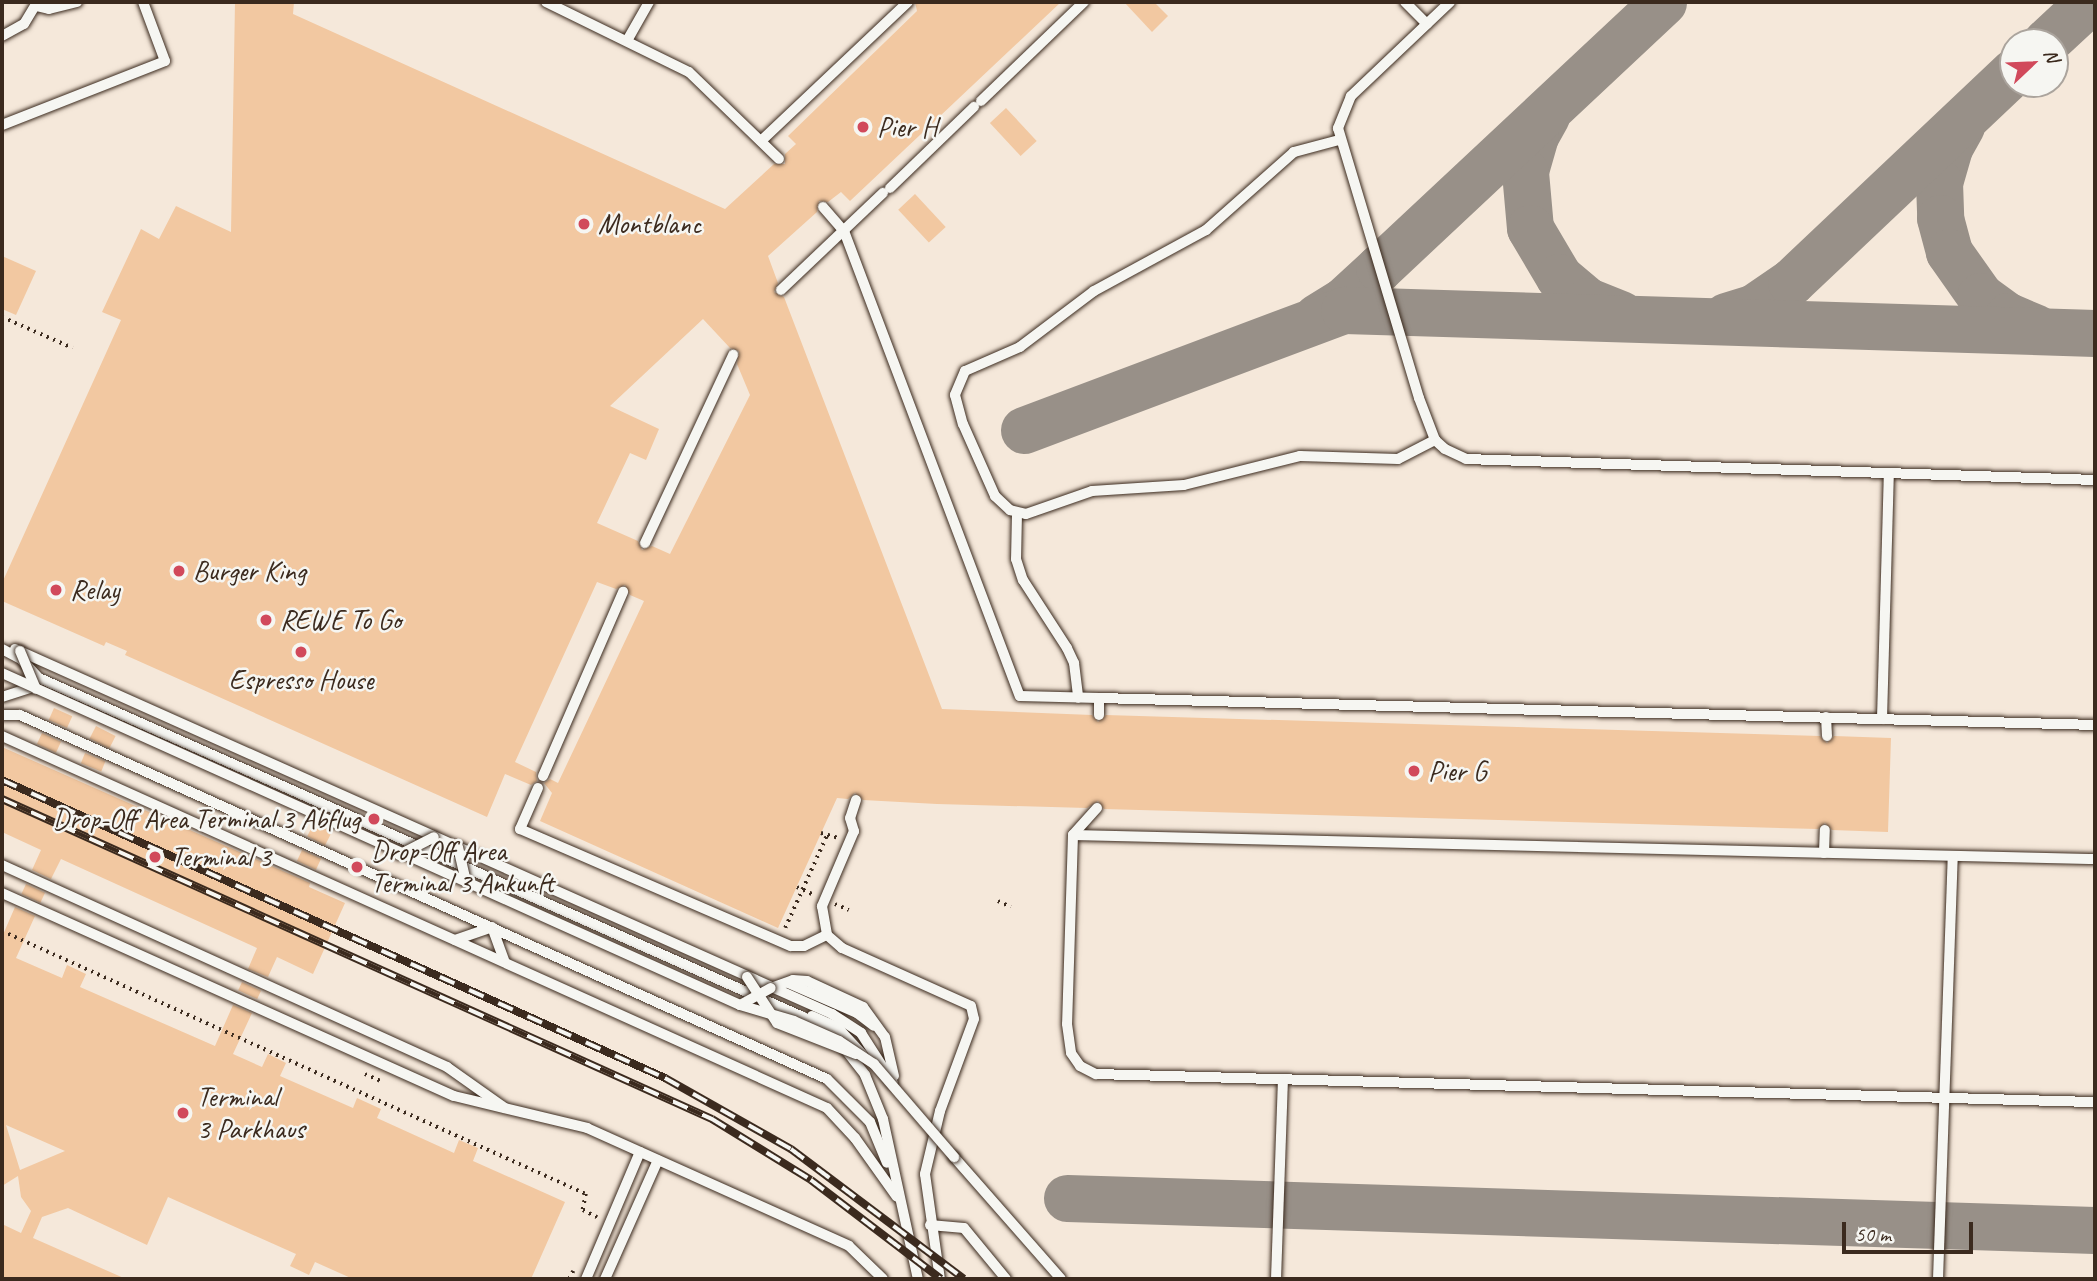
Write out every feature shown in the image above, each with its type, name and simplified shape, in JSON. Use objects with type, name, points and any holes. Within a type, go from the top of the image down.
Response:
[{"type":"lane","points":[[2,36],[24,24],[37,4],[49,9],[77,2]]},
{"type":"lane","points":[[2,125],[165,61],[143,2]]},
{"type":"lane","points":[[547,2],[628,39],[689,72],[779,159]]},
{"type":"lane","points":[[628,39],[649,2]]},
{"type":"lane","points":[[761,141],[908,2]]},
{"type":"lane","points":[[781,290],[1084,2]]},
{"type":"lane","points":[[1405,2],[1427,24]]},
{"type":"lane","points":[[1450,2],[1351,96],[1340,119],[1339,140],[1435,440],[1466,459],[2095,480]]},
{"type":"lane","points":[[1017,513],[995,496],[978,462],[955,395],[960,376],[1020,347],[1094,291],[1206,230],[1294,152],[1339,140]]},
{"type":"lane","points":[[823,207],[844,231],[1020,696],[2095,725]]},
{"type":"lane","points":[[645,543],[733,355]]},
{"type":"lane","points":[[1017,513],[1091,491],[1184,485],[1300,456],[1398,459],[1435,440]]},
{"type":"lane","points":[[1882,719],[1889,473]]},
{"type":"lane","points":[[1017,513],[1016,559],[1023,580],[1074,663],[1078,698]]},
{"type":"lane","points":[[543,776],[623,592]]},
{"type":"lane","points":[[2,643],[844,1020],[876,1050],[896,1090]]},
{"type":"lane","points":[[2,649],[21,659],[39,678],[818,1026],[851,1056],[872,1091],[918,1279]]},
{"type":"lane","points":[[20,651],[36,689]]},
{"type":"lane","points":[[2,673],[399,855],[466,881],[740,1005],[767,1012]]},
{"type":"lane","points":[[5,695],[39,685],[60,687]]},
{"type":"lane","points":[[1099,715],[1100,698]]},
{"type":"lane","points":[[2,715],[20,716],[827,1079],[850,1098],[876,1131],[901,1203]]},
{"type":"lane","points":[[1826,718],[1826,736]]},
{"type":"lane","points":[[2,736],[827,1108],[855,1138],[901,1203]]},
{"type":"lane","points":[[538,788],[520,829],[791,946],[804,946],[827,935]]},
{"type":"lane","points":[[856,800],[850,818],[854,831],[822,906],[827,935],[842,948],[971,1006],[973,1029],[940,1111],[925,1174],[930,1225],[940,1279]]},
{"type":"lane","points":[[1097,808],[1073,835],[1067,1041],[1075,1061],[1096,1074],[2095,1102]]},
{"type":"lane","points":[[1824,853],[1825,830]]},
{"type":"lane","points":[[1073,835],[2095,859]]},
{"type":"lane","points":[[399,855],[435,837]]},
{"type":"lane","points":[[458,847],[466,881]]},
{"type":"lane","points":[[1938,1279],[1953,856]]},
{"type":"lane","points":[[2,865],[447,1067],[505,1108]]},
{"type":"lane","points":[[2,893],[425,1084],[505,1108],[587,1128],[849,1246],[883,1279]]},
{"type":"lane","points":[[455,940],[492,927]]},
{"type":"lane","points":[[492,927],[505,962]]},
{"type":"lane","points":[[747,977],[767,1012],[777,1023],[831,1047],[863,1055]]},
{"type":"lane","points":[[740,1005],[785,982],[815,984],[863,1007],[881,1028],[890,1054],[896,1090]]},
{"type":"lane","points":[[758,995],[837,1027],[876,1050]]},
{"type":"lane","points":[[837,1027],[896,1090],[1061,1279]]},
{"type":"lane","points":[[1276,1279],[1283,1080]]},
{"type":"lane","points":[[586,1279],[640,1152]]},
{"type":"lane","points":[[606,1279],[658,1160]]},
{"type":"lane","points":[[930,1225],[964,1228],[1006,1279]]},
{"type":"path","points":[[2,317],[74,348]]},
{"type":"path","points":[[791,946],[785,930],[827,835]]},
{"type":"path","points":[[998,901],[1011,907]]},
{"type":"path","points":[[2,931],[586,1194],[583,1210],[598,1218],[592,1230]]},
{"type":"path","points":[[366,1074],[383,1082]]},
{"type":"path","points":[[569,1279],[575,1267]]},
{"type":"shaded area","points":[[2,2],[2095,2],[2095,1279],[2,1279]]},
{"type":"building","points":[[235,2],[294,2],[293,14],[725,209],[774,164],[785,164],[785,154],[796,144],[788,136],[917,11],[915,2],[1061,2],[850,201],[841,192],[828,202],[819,201],[817,212],[768,256],[778,283],[774,292],[784,297],[942,709],[1092,715],[1098,722],[1106,715],[1820,736],[1827,743],[1834,736],[1891,738],[1888,832],[1832,830],[1825,823],[1818,829],[1104,809],[1098,801],[1087,808],[937,804],[863,800],[855,793],[848,799],[837,798],[778,928],[540,821],[552,793],[544,783],[550,779],[558,783],[644,601],[630,595],[625,585],[616,589],[597,582],[515,762],[536,772],[537,781],[531,785],[505,774],[487,817],[125,655],[127,651],[106,642],[104,646],[2,601],[2,583],[121,320],[102,312],[141,229],[159,239],[176,206],[231,232]],"holes":[[[703,319],[730,348],[739,351],[737,364],[750,395],[670,554],[652,546],[642,550],[638,541],[597,523],[630,453],[646,460],[659,429],[610,406]]]},
{"type":"building","points":[[1124,2],[1154,2],[1168,16],[1152,32]]},
{"type":"building","points":[[1006,108],[1037,141],[1021,156],[990,123]]},
{"type":"building","points":[[915,194],[946,227],[929,243],[898,210]]},
{"type":"building","points":[[2,256],[36,271],[16,315],[2,309]]},
{"type":"building","points":[[54,708],[72,716],[67,728],[49,720]]},
{"type":"building","points":[[96,726],[116,736],[109,748],[90,738]]},
{"type":"building","points":[[42,733],[61,742],[56,753],[37,744]]},
{"type":"building","points":[[2,747],[310,883],[309,887],[345,903],[313,974],[277,957],[268,977],[248,969],[257,948],[61,859],[51,879],[32,870],[41,850],[2,832]]},
{"type":"building","points":[[85,753],[105,761],[101,771],[81,763]]},
{"type":"building","points":[[314,823],[332,832],[325,845],[307,836]]},
{"type":"building","points":[[302,850],[321,859],[316,870],[297,861]]},
{"type":"building","points":[[26,884],[45,893],[40,903],[21,894]]},
{"type":"building","name":"Terminal 3 Parkhaus","points":[[15,907],[35,916],[16,958],[62,978],[67,965],[86,974],[80,987],[215,1046],[233,1005],[252,1013],[233,1054],[262,1067],[268,1054],[286,1063],[280,1076],[353,1108],[357,1098],[381,1109],[377,1118],[454,1153],[459,1140],[478,1148],[473,1161],[565,1202],[531,1279],[353,1279],[315,1262],[309,1275],[290,1266],[296,1254],[168,1197],[147,1245],[68,1208],[42,1217],[33,1238],[126,1279],[2,1279],[2,1224],[21,1233],[31,1211],[21,1197],[18,1176],[2,1186],[2,937]],"holes":[[[6,1125],[65,1151],[20,1170]]]},
{"type":"building","points":[[242,982],[261,991],[257,999],[238,990]]},
{"type":"taxiway","points":[[1317,317],[1343,301],[1663,2]]},
{"type":"taxiway","points":[[2061,28],[2089,2]]},
{"type":"taxiway","points":[[1726,316],[1753,308],[1791,282],[1999,85]]},
{"type":"taxiway","points":[[1546,116],[1535,136],[1525,172],[1530,228],[1559,277],[1588,301],[1621,314]]},
{"type":"taxiway","points":[[1961,126],[1949,148],[1939,182],[1940,218],[1949,252],[1980,296],[2008,316],[2036,328]]},
{"type":"taxiway","points":[[1024,430],[1344,310],[2095,333]]},
{"type":"taxiway","points":[[1067,1198],[2095,1230]]},
{"type":"railway","points":[[2,780],[665,1078],[791,1149],[964,1279]]},
{"type":"railway","points":[[2,799],[712,1119],[811,1180],[941,1279]]},
{"type":"place","name":"Pier H","points":[[863,127]]},
{"type":"place","name":"Montblanc","points":[[584,224]]},
{"type":"place","name":"Burger King","points":[[179,571]]},
{"type":"place","name":"Relay","points":[[56,590]]},
{"type":"place","name":"REWE To Go","points":[[266,620]]},
{"type":"place","name":"Espresso House","points":[[301,652]]},
{"type":"place","name":"Pier G","points":[[1414,771]]},
{"type":"place","name":"Drop-Off Area Terminal 3 Abflug","points":[[374,819]]},
{"type":"place","name":"Terminal 3","points":[[155,857]]},
{"type":"place","name":"Drop-Off Area Terminal 3 Ankunft","points":[[357,867]]},
{"type":"place","name":"Terminal 3 Parkhaus","points":[[183,1113]]}]
